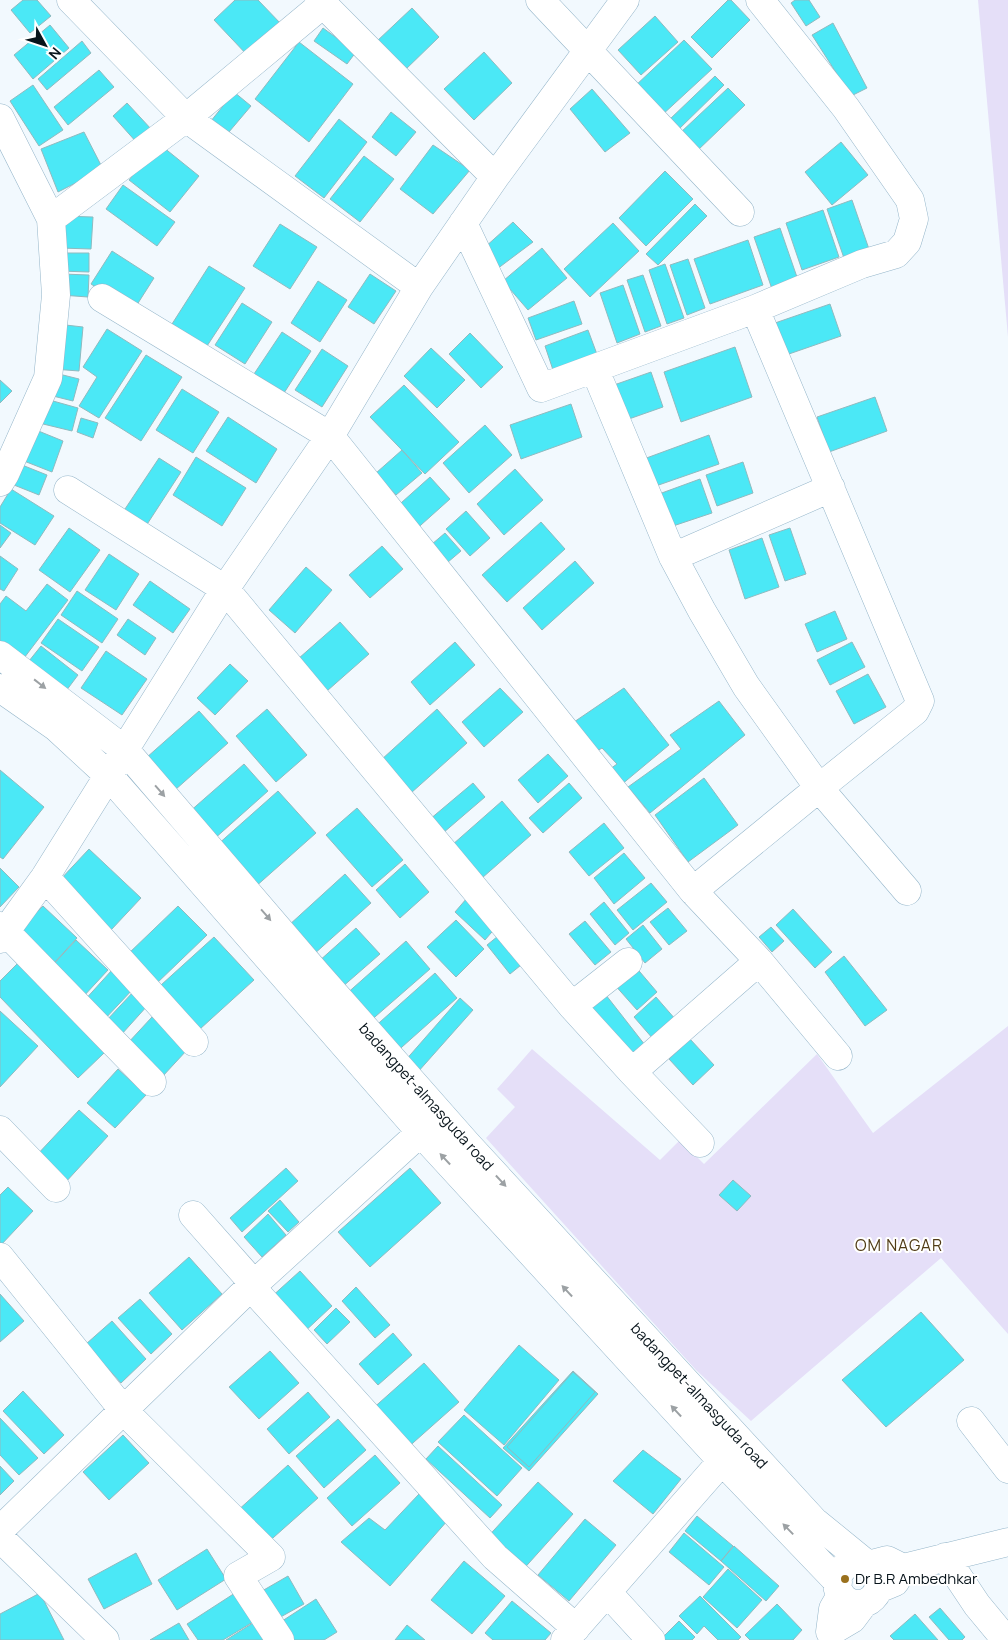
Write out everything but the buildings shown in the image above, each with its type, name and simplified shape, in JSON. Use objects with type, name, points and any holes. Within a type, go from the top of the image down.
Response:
[{"type":"street","points":[[71,0],[186,118],[420,287]]},
{"type":"street","points":[[540,0],[740,212]]},
{"type":"street","points":[[152,1082],[2,932],[45,877],[225,589],[330,436],[420,287],[495,177],[625,0]]},
{"type":"street","points":[[463,223],[541,388],[595,370],[755,309],[862,264],[896,254],[907,242],[914,219],[910,200],[846,108],[760,0]]},
{"type":"street","points":[[51,219],[186,118],[321,2],[495,177]]},
{"type":"street","points":[[0,118],[51,219],[56,295],[48,378],[7,446],[0,482]]},
{"type":"street","points":[[102,298],[330,436],[693,891],[759,961],[838,1056]]},
{"type":"street","points":[[693,891],[915,711],[920,701],[755,309]]},
{"type":"street","points":[[595,370],[673,557],[746,686],[819,788],[907,891]]},
{"type":"street","points":[[673,557],[831,488]]},
{"type":"street","points":[[68,490],[225,589],[572,1006],[700,1143]]},
{"type":"street","name":"badangpet-almasguda road","points":[[0,655],[125,750],[317,974],[467,1144],[814,1521],[845,1548],[852,1583]]},
{"type":"street","name":"badangpet-almasguda road","points":[[0,688],[56,727],[109,776],[421,1132],[722,1461],[852,1583]]},
{"type":"street","points":[[45,877],[194,1042]]},
{"type":"street","points":[[632,1072],[759,961]]},
{"type":"street","points":[[572,1006],[628,962]]},
{"type":"street","points":[[0,1130],[56,1188]]},
{"type":"street","points":[[0,1530],[253,1286],[421,1132]]},
{"type":"street","points":[[193,1215],[253,1286],[495,1557],[570,1634],[722,1461]]},
{"type":"street","points":[[0,1257],[124,1411],[271,1557],[238,1576],[280,1640]]},
{"type":"street","points":[[970,1421],[1008,1469]]},
{"type":"street","points":[[0,1538],[105,1640]]},
{"type":"street","points":[[827,1636],[852,1620],[852,1583],[895,1582],[903,1568],[1008,1542]]},
{"type":"street","points":[[945,1557],[977,1605],[1006,1640]]},
{"type":"street","points":[[607,1592],[651,1640]]},
{"type":"shaded area","points":[[978,0],[1008,0],[1008,337]]},
{"type":"shaded area","points":[[1008,1026],[1008,1334],[941,1258],[751,1421],[696,1370],[486,1138],[515,1107],[497,1089],[532,1049],[660,1160],[680,1140],[704,1164],[817,1054],[873,1133]]},
{"type":"place","name":"Dr B.R Ambedhkar","points":[[845,1579]]},
{"type":"district","name":"OM NAGAR","points":[[899,1245]]}]
